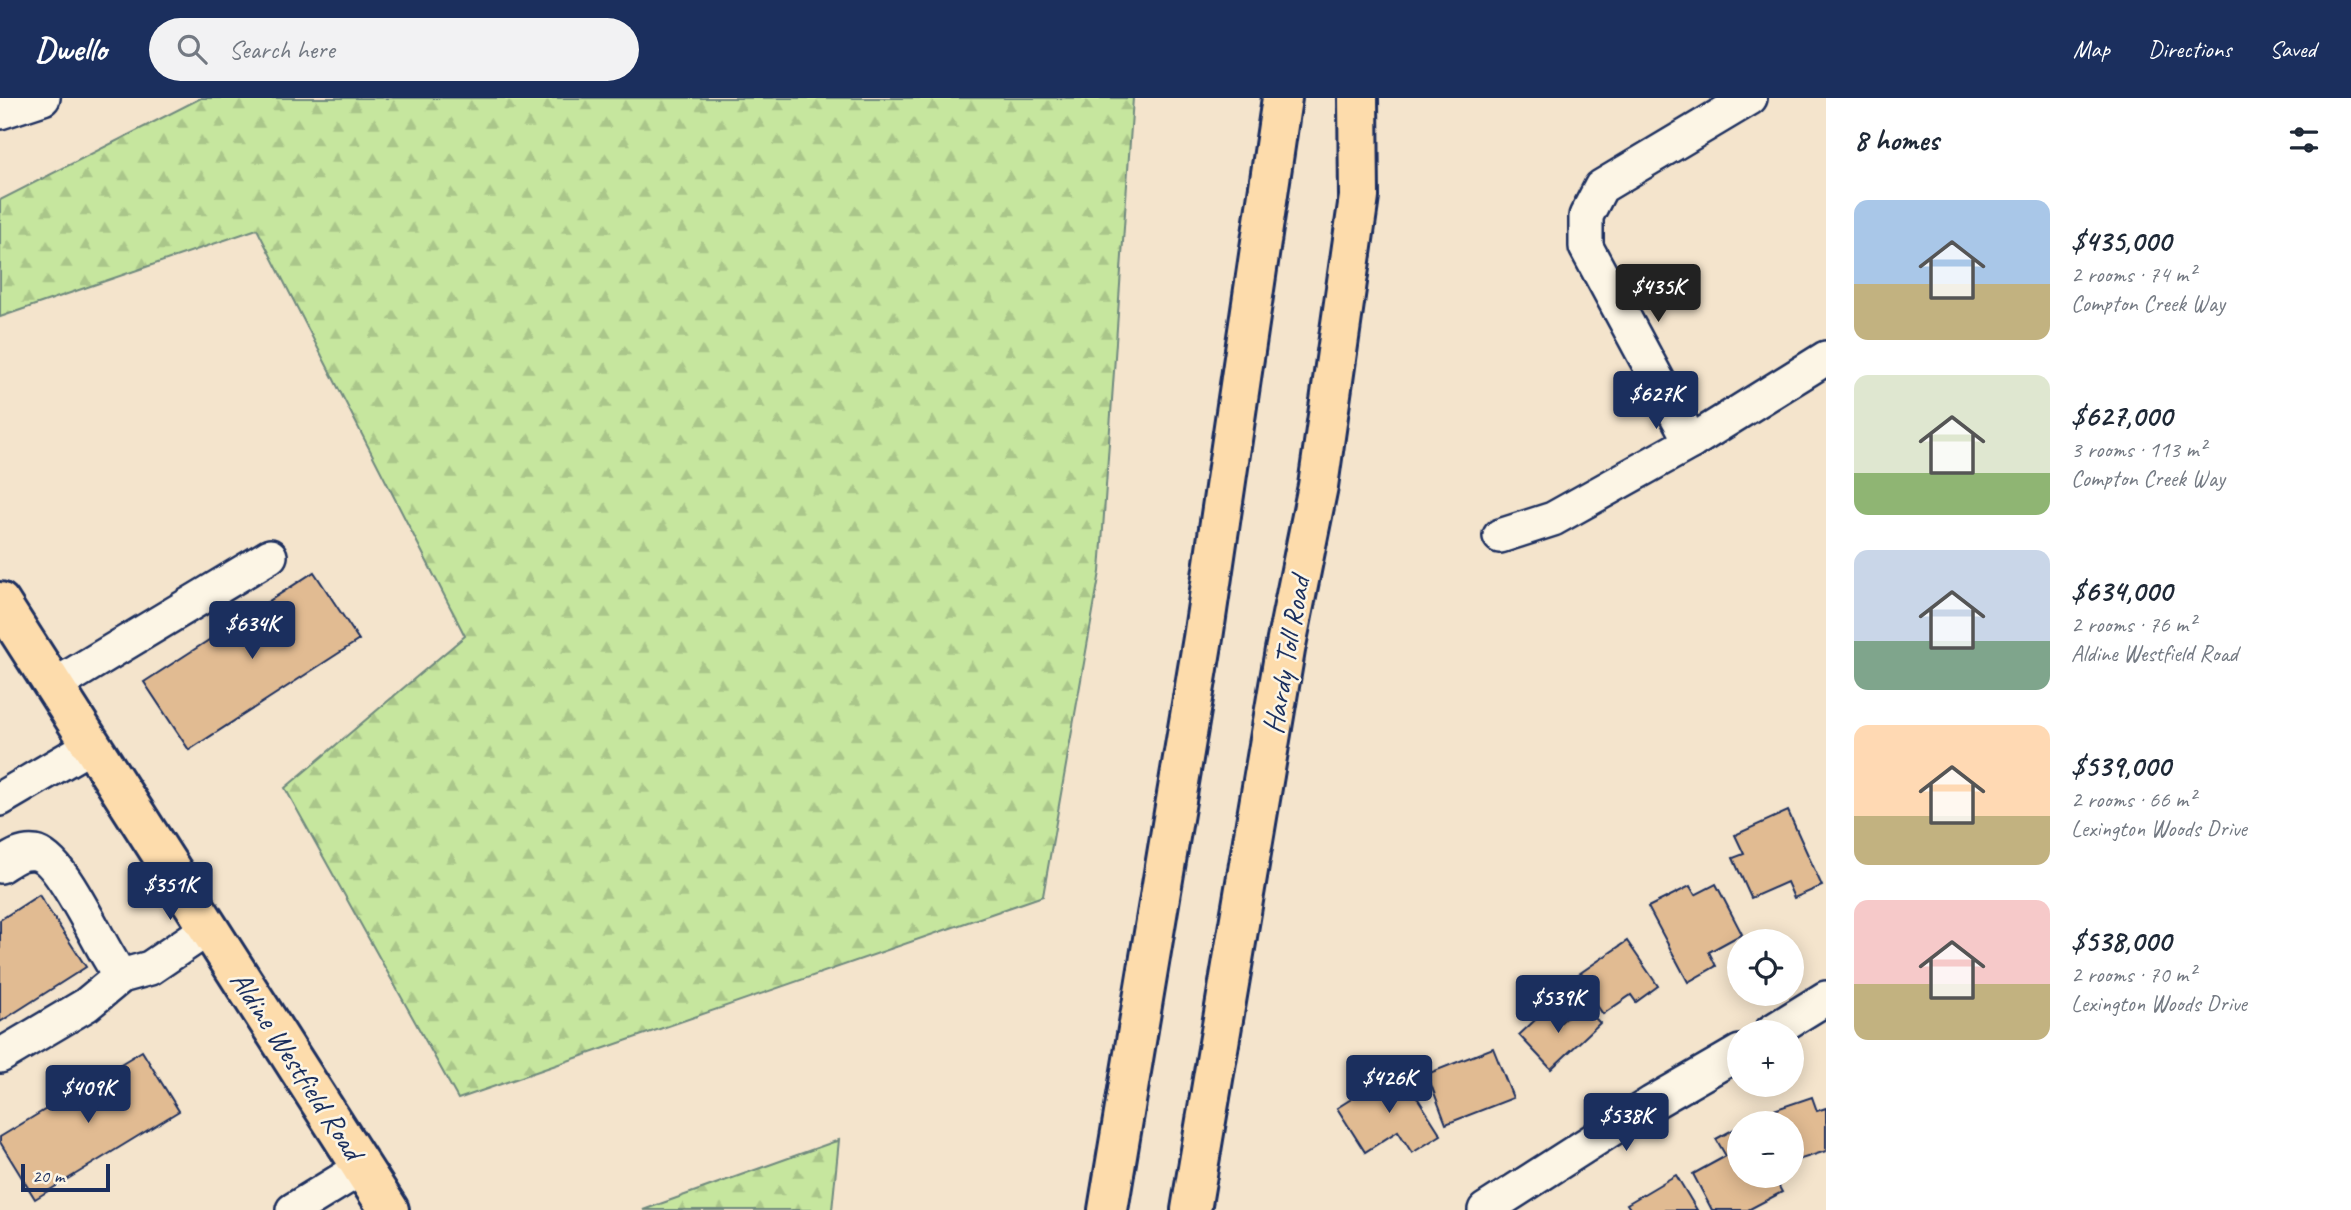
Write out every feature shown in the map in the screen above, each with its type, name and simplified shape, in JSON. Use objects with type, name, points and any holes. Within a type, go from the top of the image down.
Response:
[{"type":"main road","points":[[1108,1210],[1203,638],[1282,98]]},
{"type":"main road","name":"Hardy Toll Road","points":[[1191,1210],[1285,650],[1318,486],[1359,197],[1358,98]]},
{"type":"main road","name":"Aldine Westfield Road","points":[[0,602],[389,1210]]},
{"type":"street","points":[[0,113],[43,98]]},
{"type":"street","points":[[1691,442],[1586,247],[1586,216],[1601,187],[1750,98]]},
{"type":"street","points":[[1500,536],[1553,519],[1691,442],[1826,358]]},
{"type":"street","points":[[54,686],[270,556]]},
{"type":"street","points":[[0,799],[92,745]]},
{"type":"street","points":[[0,866],[18,854],[36,853],[47,858],[61,875],[108,961],[121,976]]},
{"type":"street","points":[[0,1056],[86,1006],[121,976],[150,968],[209,928]]},
{"type":"street","points":[[1790,1020],[1826,998]]},
{"type":"street","points":[[1485,1210],[1727,1060]]},
{"type":"street","points":[[291,1209],[363,1167]]},
{"type":"green space","points":[[201,98],[1133,98],[1100,572],[1043,896],[458,1099],[285,788],[465,636],[257,229],[0,317],[0,200]]},
{"type":"green space","points":[[839,1140],[832,1210],[643,1210]]},
{"type":"building","points":[[314,572],[359,640],[189,750],[144,682]]},
{"type":"building","points":[[1788,811],[1822,886],[1794,898],[1787,882],[1751,898],[1733,858],[1744,854],[1735,835]]},
{"type":"building","points":[[1716,884],[1739,929],[1727,929],[1727,942],[1709,952],[1716,966],[1688,982],[1648,907],[1690,886],[1695,895]]},
{"type":"building","points":[[39,895],[86,967],[0,1022],[0,920]]},
{"type":"building","points":[[1627,941],[1658,986],[1636,1002],[1631,995],[1603,1014],[1576,976]]},
{"type":"building","points":[[1548,1008],[1561,1022],[1573,1011],[1577,1015],[1585,1008],[1600,1023],[1551,1069],[1519,1035]]},
{"type":"building","points":[[1493,1048],[1513,1098],[1446,1124],[1427,1074]]},
{"type":"building","points":[[142,1051],[179,1111],[35,1199],[0,1142],[0,1137]]},
{"type":"building","points":[[1399,1069],[1441,1135],[1412,1153],[1398,1131],[1365,1152],[1337,1108]]},
{"type":"building","points":[[1812,1097],[1817,1111],[1826,1108],[1826,1151],[1804,1158],[1804,1111],[1771,1111]]},
{"type":"building","points":[[1727,1133],[1727,1188],[1780,1188],[1782,1192],[1748,1210],[1712,1210],[1693,1174],[1726,1156],[1716,1139]]},
{"type":"building","points":[[1676,1175],[1697,1210],[1631,1210],[1627,1204]]}]
